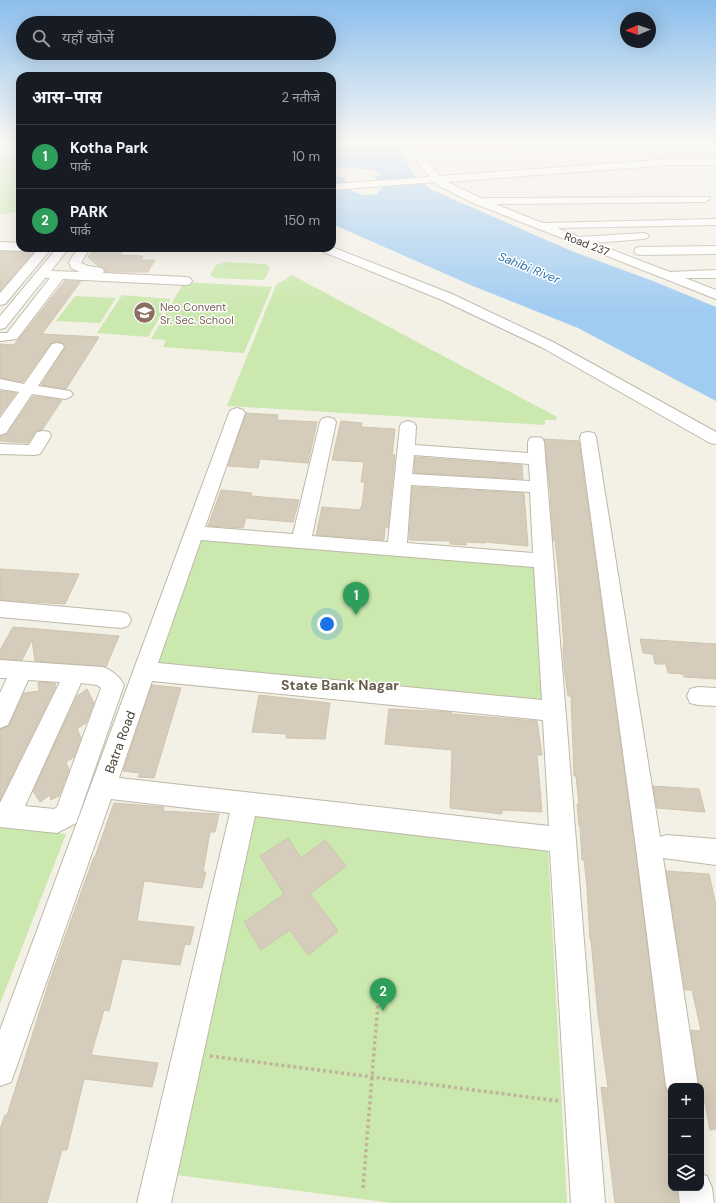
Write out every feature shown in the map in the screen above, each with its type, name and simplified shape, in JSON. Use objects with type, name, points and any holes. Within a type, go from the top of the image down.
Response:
[{"type":"street","name":"Road 237","points":[[471,198],[716,295]]},
{"type":"street","points":[[477,201],[704,199]]},
{"type":"street","points":[[610,200],[640,251]]},
{"type":"street","points":[[537,225],[716,222]]},
{"type":"street","points":[[577,240],[654,236]]},
{"type":"street","points":[[0,246],[16,247]]},
{"type":"street","points":[[607,252],[716,250]]},
{"type":"street","points":[[0,302],[42,252]]},
{"type":"street","points":[[2,321],[61,252]]},
{"type":"street","points":[[75,265],[75,262],[81,252]]},
{"type":"street","points":[[335,252],[447,297],[548,345],[716,439]]},
{"type":"street","points":[[46,270],[75,265],[85,270],[148,274]]},
{"type":"street","points":[[46,270],[59,275],[186,281]]},
{"type":"street","points":[[666,275],[716,274]]},
{"type":"street","points":[[0,337],[8,338],[12,336],[59,275]]},
{"type":"street","points":[[0,430],[57,347]]},
{"type":"street","points":[[0,384],[65,394]]},
{"type":"street","name":"Batra Road","points":[[0,1071],[104,787],[237,413]]},
{"type":"street","points":[[301,542],[328,422]]},
{"type":"street","points":[[398,549],[408,426]]},
{"type":"street","points":[[0,449],[34,450],[43,436]]},
{"type":"street","points":[[588,437],[648,840],[682,1083]]},
{"type":"street","points":[[406,450],[537,450],[543,561],[588,1203]]},
{"type":"street","points":[[403,479],[539,487]]},
{"type":"street","points":[[194,533],[543,561]]},
{"type":"street","points":[[0,609],[121,620]]},
{"type":"street","points":[[0,718],[10,670],[102,676],[113,685],[67,815],[57,822],[4,815],[74,675]]},
{"type":"street","points":[[145,671],[554,711]]},
{"type":"street","points":[[104,787],[562,840]]},
{"type":"street","points":[[154,1203],[245,803]]},
{"type":"street","points":[[667,847],[716,852]]},
{"type":"street","points":[[695,1191],[697,1203]]},
{"type":"path","points":[[363,1188],[379,990]]},
{"type":"path","points":[[188,1054],[373,1076],[581,1104]]},
{"type":"green space","points":[[0,198],[16,198],[16,212],[0,215]]},
{"type":"green space","points":[[225,262],[266,264],[270,267],[266,278],[261,280],[215,278],[210,275],[216,265]]},
{"type":"green space","points":[[292,275],[557,417],[556,420],[545,420],[545,425],[227,406],[276,285]]},
{"type":"green space","points":[[184,282],[272,287],[244,353],[163,347],[166,340],[151,339]]},
{"type":"green space","points":[[122,295],[171,299],[148,337],[97,333]]},
{"type":"green space","points":[[75,296],[116,298],[100,323],[56,321]]},
{"type":"green space","points":[[199,540],[535,567],[543,703],[157,663]]},
{"type":"green space","points":[[251,813],[548,848],[567,1203],[392,1203],[176,1175]]},
{"type":"green space","points":[[0,826],[66,834],[0,1004]]},
{"type":"water","name":"Sahibi River","points":[[336,198],[451,198],[574,252],[653,281],[716,307],[716,401],[578,328],[473,286],[336,226]]},
{"type":"building","points":[[0,252],[34,252],[0,291]]},
{"type":"building","points":[[92,252],[122,252],[120,255],[143,256],[141,260],[155,260],[148,272],[105,272],[103,267],[98,266],[88,257]]},
{"type":"building","points":[[65,281],[81,281],[42,334],[99,337],[66,389],[41,385],[65,348],[63,343],[57,342],[51,343],[23,382],[0,378],[0,344],[14,345]]},
{"type":"building","points":[[0,391],[16,393],[0,415]]},
{"type":"building","points":[[33,396],[62,400],[42,430],[36,431],[28,443],[0,441],[0,436],[7,434]]},
{"type":"building","points":[[246,413],[278,415],[277,420],[317,422],[308,463],[260,459],[258,468],[228,466]]},
{"type":"building","points":[[341,421],[362,423],[361,427],[395,429],[392,455],[395,455],[388,528],[385,527],[384,540],[316,535],[322,507],[360,510],[362,505],[365,482],[361,482],[364,462],[332,460]]},
{"type":"building","points":[[544,439],[579,441],[635,848],[665,1086],[668,1092],[668,1191],[677,1191],[678,1203],[615,1203],[601,1087],[608,1088],[590,940],[584,860],[582,860],[577,804],[579,804],[576,776],[574,776],[571,696],[568,696],[564,667],[558,567],[555,541],[553,540],[550,490]]},
{"type":"building","points":[[415,457],[522,465],[523,479],[414,473]]},
{"type":"building","points":[[412,487],[524,493],[528,546],[485,542],[466,542],[466,545],[450,544],[450,541],[409,540]]},
{"type":"building","points":[[221,490],[252,493],[251,496],[299,500],[293,522],[246,518],[243,528],[208,526]]},
{"type":"building","points":[[0,569],[79,574],[65,604],[0,600]]},
{"type":"building","points":[[13,627],[119,636],[106,667],[35,661],[32,640],[22,660],[0,659],[0,650]]},
{"type":"building","points":[[640,639],[716,644],[716,679],[684,677],[683,674],[668,673],[666,664],[655,664],[653,654],[643,653]]},
{"type":"building","points":[[39,682],[55,683],[56,686],[0,800],[0,729],[9,726],[24,693],[39,691]]},
{"type":"building","points":[[152,685],[181,688],[154,778],[138,777],[140,773],[123,771]]},
{"type":"building","points":[[87,689],[94,703],[86,723],[77,729],[81,738],[74,757],[66,762],[69,770],[59,796],[51,800],[50,795],[40,802],[33,791],[77,696]]},
{"type":"building","points":[[259,695],[330,703],[325,739],[286,738],[287,734],[252,732]]},
{"type":"building","points":[[389,709],[451,712],[451,714],[537,721],[542,755],[537,755],[542,812],[502,810],[502,814],[450,808],[452,750],[385,744]]},
{"type":"building","points":[[653,786],[699,789],[705,812],[657,808]]},
{"type":"building","points":[[114,803],[164,807],[163,811],[219,814],[215,832],[210,832],[203,872],[206,872],[202,888],[144,881],[137,921],[194,927],[190,945],[185,944],[180,965],[122,959],[109,1011],[104,1010],[91,1055],[158,1063],[152,1087],[84,1079],[67,1150],[62,1150],[47,1203],[0,1203],[0,1129],[5,1115],[7,1115],[49,982]]},
{"type":"building","points":[[288,838],[301,858],[325,840],[346,866],[310,894],[338,931],[308,955],[290,930],[261,950],[244,922],[284,894],[260,856]]},
{"type":"building","points":[[666,871],[709,874],[716,905],[716,1129],[710,1130],[704,1098],[704,1083],[699,1083],[691,1030],[701,1031],[692,990],[685,990]]},
{"type":"place","name":"Neo Convent Sr. Sec. School","points":[[144,313]]},
{"type":"place","name":"Kotha Park","points":[[356,615]]},
{"type":"place","name":"PARK","points":[[383,1011]]},
{"type":"district","name":"State Bank Nagar","points":[[340,685]]}]
